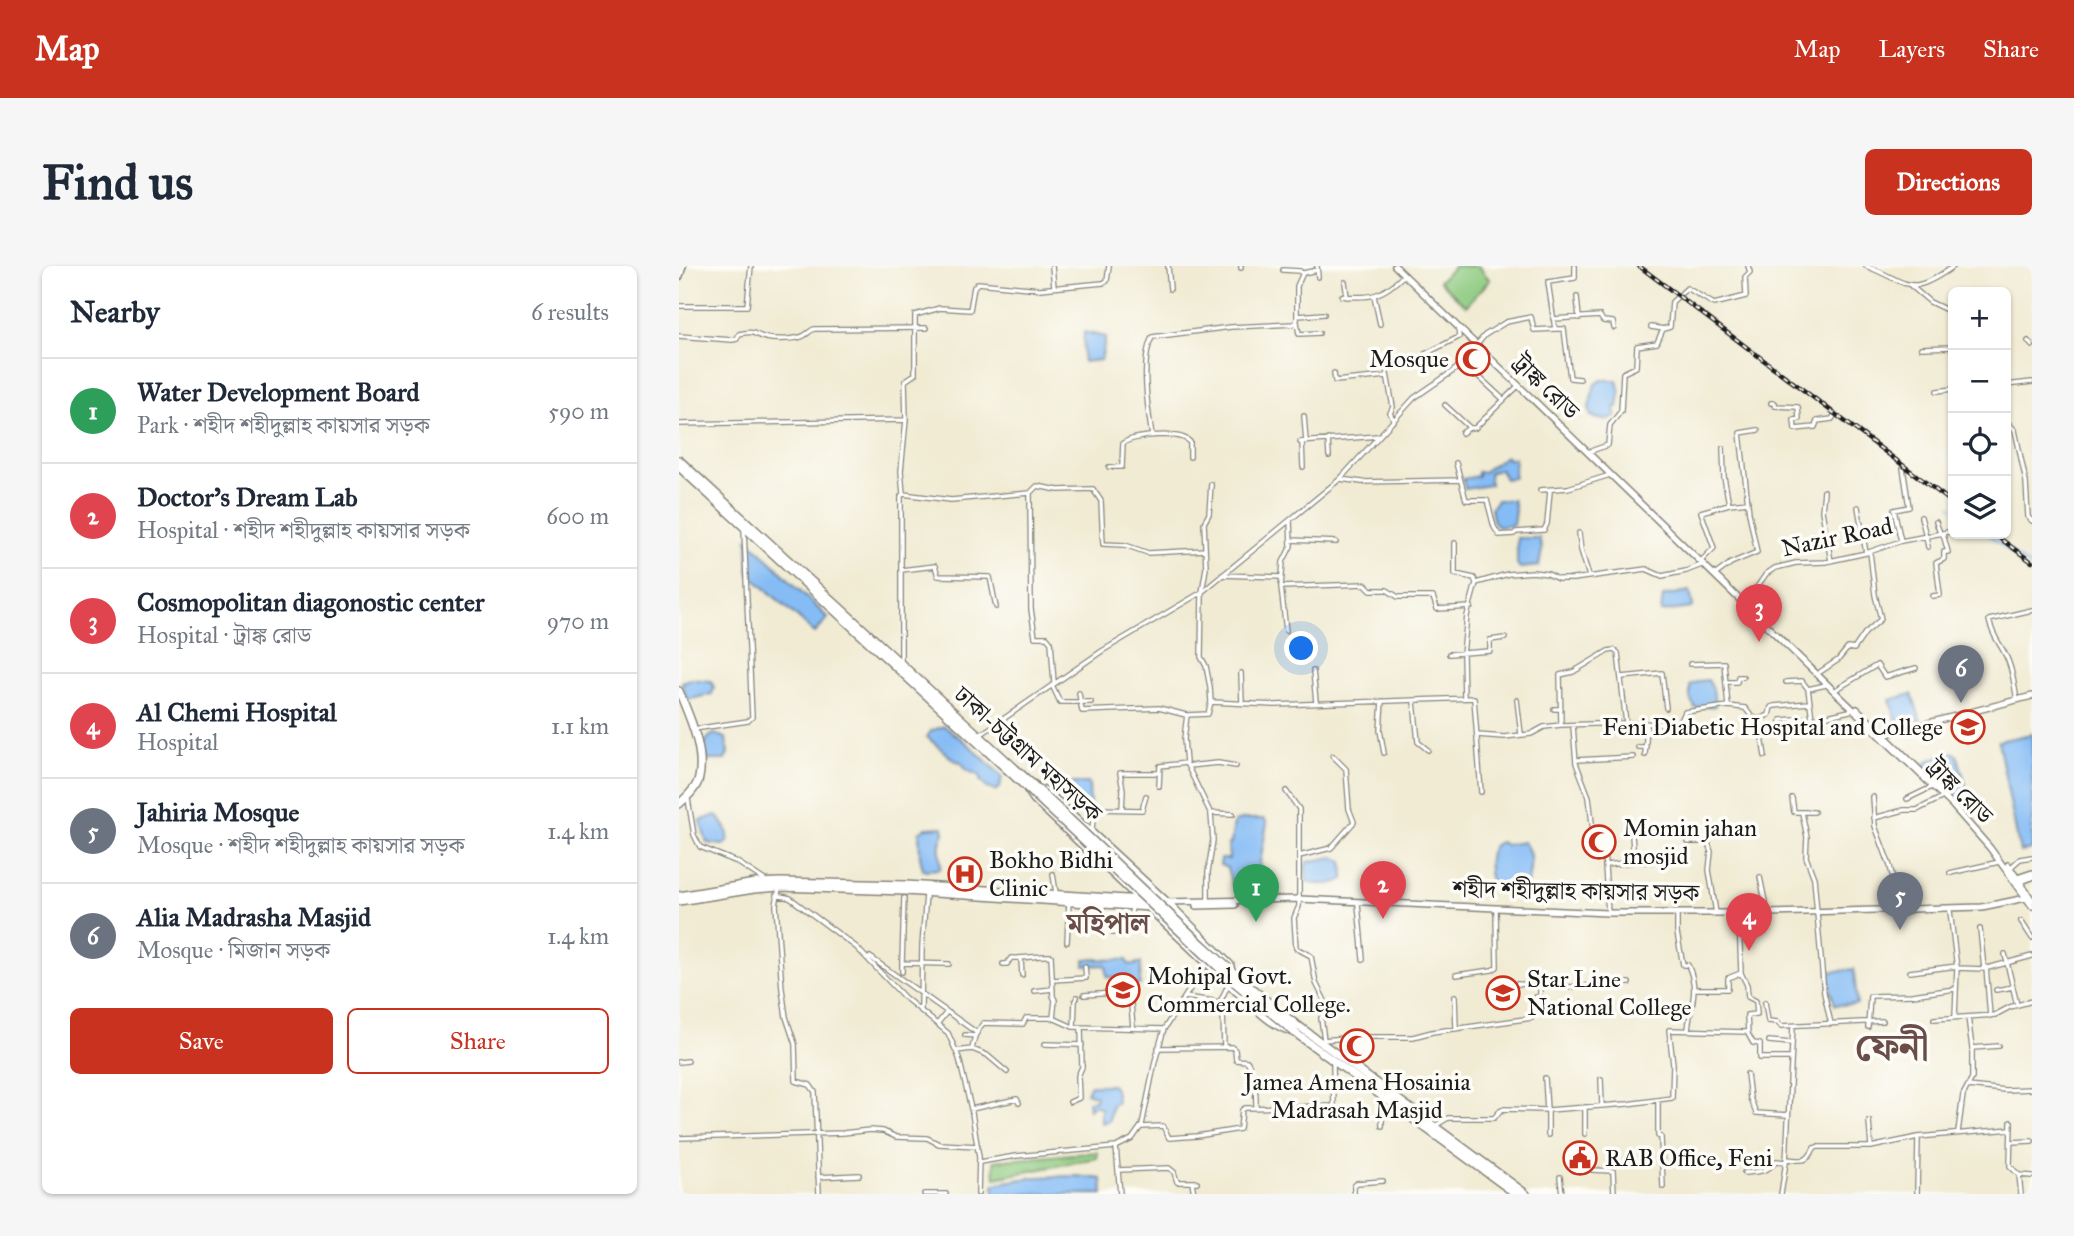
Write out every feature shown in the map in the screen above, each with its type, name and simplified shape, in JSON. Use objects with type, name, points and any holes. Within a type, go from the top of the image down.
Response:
[{"type":"highway","points":[[679,276],[682,266]]},
{"type":"highway","name":"ঢাকা-চট্টগ্রাম মহাসড়ক","points":[[679,460],[979,736],[1234,982],[1333,1061],[1516,1194]]},
{"type":"highway","name":"ঢাকা-চট্টগ্রাম মহাসড়ক","points":[[679,467],[1028,785]]},
{"type":"highway","points":[[679,691],[694,729],[699,753],[699,778],[688,797],[679,804]]},
{"type":"highway","points":[[1028,785],[1047,792],[1169,904],[1241,976],[1291,1017],[1296,1030]]},
{"type":"highway","points":[[1028,785],[1034,799],[1228,985],[1279,1027],[1296,1030]]},
{"type":"highway","points":[[679,896],[768,882],[907,885],[1069,902],[1149,907],[1169,904]]},
{"type":"highway","points":[[679,901],[754,889],[927,892],[1057,899],[1142,900],[1169,904]]},
{"type":"highway","name":"ঢাকা-চট্টগ্রাম মহাসড়ক","points":[[1296,1030],[1526,1194]]},
{"type":"main road","name":"ট্রাঙ্ক রোড","points":[[1395,266],[1820,672],[1943,797],[2017,881]]},
{"type":"main road","name":"ট্রাঙ্ক রোড","points":[[1703,563],[1955,804],[2010,868],[2030,901]]},
{"type":"main road","points":[[1881,735],[2032,696]]},
{"type":"main road","points":[[2017,881],[2032,875]]},
{"type":"main road","name":"শহীদ শহীদুল্লাহ কায়সার সড়ক","points":[[1299,900],[1496,911],[1739,916],[1768,914]]},
{"type":"main road","name":"শহীদ শহীদুল্লাহ কায়সার সড়ক","points":[[1169,904],[1299,900],[1608,914],[1768,914],[1982,910],[2030,901]]},
{"type":"main road","name":"শহীদ শহীদুল্লাহ কায়সার সড়ক","points":[[1907,911],[2030,901]]},
{"type":"street","points":[[679,306],[747,306],[751,266]]},
{"type":"street","points":[[1052,266],[1054,287]]},
{"type":"street","points":[[901,665],[901,471],[906,421],[905,381],[915,374],[915,316],[940,308],[970,310],[974,287],[978,283],[1040,289],[1103,283],[1107,281],[1109,266]]},
{"type":"street","points":[[1168,266],[1170,289]]},
{"type":"street","points":[[1555,329],[1548,282],[1575,278],[1576,266]]},
{"type":"street","points":[[1588,452],[1608,445],[1610,425],[1619,416],[1623,402],[1622,377],[1625,371],[1636,367],[1637,346],[1657,343],[1664,329],[1671,325],[1672,302],[1685,289],[1718,304],[1746,296],[1745,277],[1750,272],[1748,266]]},
{"type":"street","points":[[1866,266],[1911,286],[1930,302],[1948,311]]},
{"type":"street","points":[[1911,286],[1926,284],[1954,266]]},
{"type":"street","points":[[1318,277],[1317,268],[1302,274],[1297,286],[1297,318],[1299,334],[1319,334]]},
{"type":"street","points":[[1283,270],[1300,271],[1302,274]]},
{"type":"street","points":[[1345,282],[1344,296],[1364,298],[1392,287],[1404,275]]},
{"type":"street","points":[[1374,296],[1380,324]]},
{"type":"street","points":[[1577,297],[1579,318]]},
{"type":"street","points":[[1297,318],[1324,314]]},
{"type":"street","points":[[979,736],[1102,651],[1202,592],[1340,479],[1414,397],[1456,369],[1485,335],[1506,322],[1530,317],[1534,330],[1564,329],[1570,378],[1580,379]]},
{"type":"street","points":[[1553,319],[1601,317],[1602,321],[1613,322],[1614,328]]},
{"type":"street","points":[[1153,436],[1147,376],[1152,337],[1231,327],[1287,325],[1294,324],[1297,318]]},
{"type":"street","points":[[1425,354],[1458,337],[1458,326]]},
{"type":"street","points":[[1651,327],[1664,329]]},
{"type":"street","points":[[679,335],[732,340],[737,339],[739,334],[749,332],[764,338],[777,339],[801,337],[814,329],[926,328]]},
{"type":"street","points":[[2028,341],[2032,345]]},
{"type":"street","points":[[1921,348],[1948,347]]},
{"type":"street","points":[[1385,363],[1393,407],[1390,413],[1394,421]]},
{"type":"street","points":[[1334,373],[1335,381],[1387,376]]},
{"type":"street","points":[[1477,375],[1504,400]]},
{"type":"street","points":[[2011,384],[2032,382]]},
{"type":"street","points":[[1462,433],[1480,425],[1519,385]]},
{"type":"street","points":[[1937,391],[1948,390]]},
{"type":"street","points":[[1771,404],[1798,407],[1799,419],[1794,420],[1795,429],[1815,427],[1817,421],[1832,419],[1834,416]]},
{"type":"street","points":[[1445,405],[1469,428]]},
{"type":"street","points":[[1303,467],[1304,416]]},
{"type":"street","points":[[679,424],[906,421]]},
{"type":"street","points":[[2011,426],[2015,430],[2026,482],[2028,517],[2032,521]]},
{"type":"street","points":[[1716,574],[1731,563],[1756,553],[1740,433],[1758,430]]},
{"type":"street","points":[[1109,467],[1122,467],[1125,441],[1153,436],[1175,435],[1186,438],[1189,442],[1190,457]]},
{"type":"street","points":[[1303,441],[1380,436]]},
{"type":"street","points":[[1328,439],[1329,456]]},
{"type":"street","points":[[1723,449],[1729,504]]},
{"type":"street","points":[[1296,451],[1303,450]]},
{"type":"street","points":[[1456,464],[1466,500],[1489,502],[1494,527],[1499,535],[1544,530],[1550,491]]},
{"type":"street","points":[[1901,541],[1894,510],[1909,508],[1903,468]]},
{"type":"street","points":[[1540,490],[1568,488],[1611,475]]},
{"type":"street","points":[[1340,479],[1362,482],[1460,480]]},
{"type":"street","points":[[1079,693],[1081,709],[1086,712],[1159,708],[1187,716],[1208,714],[1211,702],[1206,668],[1201,657],[1202,592],[1206,568],[1204,523],[1209,514],[1211,484]]},
{"type":"street","points":[[903,494],[951,500],[1030,493],[1041,486],[1058,490],[1093,489],[1101,503],[1103,544],[1125,545],[1148,553],[1205,550]]},
{"type":"street","points":[[1824,491],[1822,512],[1831,561]]},
{"type":"street","points":[[1030,493],[1031,609],[1035,637],[1047,637],[1051,642],[1053,684],[1058,701],[1091,702]]},
{"type":"street","points":[[1476,583],[1507,574],[1541,573],[1557,579],[1646,569],[1662,576],[1703,563],[1714,548],[1701,512],[1748,502]]},
{"type":"street","points":[[1820,672],[1840,659],[1848,648],[1854,649],[1865,633],[1881,619],[1858,507]]},
{"type":"street","points":[[1921,517],[1928,547]]},
{"type":"street","points":[[1286,631],[1281,587],[1283,562],[1291,540],[1290,520]]},
{"type":"street","points":[[1933,596],[1940,595],[1936,563],[1944,559],[1944,552],[1948,552],[1937,522]]},
{"type":"street","points":[[694,729],[752,719],[744,528]]},
{"type":"street","name":"Nazir Road","points":[[1742,600],[1775,568],[1797,563],[1831,561],[1868,553],[1901,541],[1948,532]]},
{"type":"street","points":[[1579,533],[1589,576]]},
{"type":"street","points":[[1291,540],[1336,542]]},
{"type":"street","points":[[1455,543],[1455,574],[1474,578],[1476,583],[1467,616],[1463,654],[1464,698]]},
{"type":"street","points":[[901,570],[935,566],[938,576],[990,577],[996,607]]},
{"type":"street","points":[[1223,575],[1282,577]]},
{"type":"street","points":[[1281,587],[1365,584],[1371,590],[1387,590],[1396,596],[1433,597],[1437,609],[1471,607]]},
{"type":"street","points":[[2017,700],[2010,666],[1993,636],[1989,620],[2032,610]]},
{"type":"street","points":[[1449,654],[1490,651],[1490,640],[1505,638]]},
{"type":"street","points":[[1561,725],[1561,674],[1573,672],[1614,650],[1618,653],[1622,677],[1626,723]]},
{"type":"street","points":[[1690,664],[1724,663],[1728,706]]},
{"type":"street","points":[[1837,689],[1877,665],[1885,677],[1916,668]]},
{"type":"street","points":[[1313,671],[1316,702]]},
{"type":"street","points":[[1241,673],[1242,703]]},
{"type":"street","points":[[1622,677],[1662,673],[1666,708]]},
{"type":"street","points":[[1726,682],[1737,682],[1738,677],[1742,677]]},
{"type":"street","points":[[1786,682],[1802,681],[1808,689],[1812,718]]},
{"type":"street","points":[[1808,689],[1827,684]]},
{"type":"street","points":[[1211,702],[1275,705],[1464,698],[1475,700],[1481,792]]},
{"type":"street","points":[[1517,700],[1521,734]]},
{"type":"street","points":[[1382,701],[1383,719],[1380,730],[1384,753]]},
{"type":"street","points":[[1413,701],[1418,742],[1428,750]]},
{"type":"street","points":[[1477,735],[1504,737],[1531,734],[1545,727],[1561,725],[1680,723],[1685,712],[1728,706],[1745,708],[1752,717],[1759,719],[1769,715],[1771,707],[1774,706],[1809,703]]},
{"type":"street","points":[[1553,709],[1561,709]]},
{"type":"street","points":[[1781,729],[1781,720],[1812,718],[1854,710]]},
{"type":"street","points":[[1187,716],[1184,739],[1187,764],[1211,813],[1213,839],[1208,872],[1208,904]]},
{"type":"street","points":[[1759,719],[1765,756]]},
{"type":"street","points":[[1645,755],[1647,724]]},
{"type":"street","points":[[1573,726],[1576,760],[1589,797],[1593,832],[1603,834],[1608,914]]},
{"type":"street","points":[[1638,747],[1646,747]]},
{"type":"street","points":[[1299,856],[1332,848],[1354,822],[1349,809],[1346,769],[1333,756]]},
{"type":"street","points":[[1576,760],[1633,757]]},
{"type":"street","points":[[1159,786],[1162,765],[1218,763],[1236,766]]},
{"type":"street","points":[[1122,809],[1120,773],[1159,773]]},
{"type":"street","points":[[1907,799],[1932,787]]},
{"type":"street","points":[[1286,791],[1298,806],[1299,911],[1294,918],[1296,948],[1311,956],[1316,983],[1325,1001],[1325,1011],[1321,1018],[1324,1040],[1413,1037],[1532,1018],[1533,1001],[1540,997],[1540,987]]},
{"type":"street","points":[[1092,834],[1094,809],[1142,810],[1146,796]]},
{"type":"street","points":[[688,797],[694,835],[700,847],[737,862],[856,947],[904,998],[948,1033],[956,1051],[978,1146],[978,1194]]},
{"type":"street","points":[[1873,797],[1874,818],[1895,887],[1907,911]]},
{"type":"street","points":[[1874,818],[1904,810],[1917,810],[1943,797]]},
{"type":"street","points":[[1792,798],[1794,812],[1814,812]]},
{"type":"street","points":[[1211,813],[1233,814]]},
{"type":"street","points":[[1802,813],[1807,837],[1806,857],[1814,878],[1823,993],[1831,1024]]},
{"type":"street","points":[[1632,835],[1634,862]]},
{"type":"street","points":[[1688,842],[1708,842],[1716,914]]},
{"type":"street","points":[[2010,868],[2020,859],[2032,857]]},
{"type":"street","points":[[1950,873],[2000,861]]},
{"type":"street","points":[[1606,865],[1651,862]]},
{"type":"street","points":[[1053,874],[1057,899]]},
{"type":"street","points":[[1760,877],[1768,914]]},
{"type":"street","points":[[777,891],[782,989],[786,1017],[795,1044],[796,1078],[798,1083],[814,1088],[819,1194]]},
{"type":"street","points":[[922,1010],[927,892]]},
{"type":"street","points":[[902,972],[904,898]]},
{"type":"street","points":[[1067,942],[1069,902]]},
{"type":"street","points":[[1358,904],[1363,959]]},
{"type":"street","points":[[1113,933],[1127,932],[1133,906]]},
{"type":"street","points":[[1456,975],[1497,967],[1496,911]]},
{"type":"street","points":[[1950,911],[1957,967],[1955,1017]]},
{"type":"street","points":[[1677,915],[1677,933],[1683,965],[1688,965],[1695,989],[1688,1030]]},
{"type":"street","points":[[1739,916],[1741,972],[1747,985],[1748,996],[1756,1001],[1757,1014],[1747,1015],[1748,1033],[1752,1042],[1759,1044],[1761,1058],[1790,1058]]},
{"type":"street","points":[[2021,921],[2032,937]]},
{"type":"street","points":[[1980,929],[1990,1016]]},
{"type":"street","points":[[866,953],[976,1035]]},
{"type":"street","points":[[2005,954],[2017,1005]]},
{"type":"street","points":[[1003,964],[1007,964],[1011,957],[1021,959],[1051,956],[1055,1000],[1053,1018]]},
{"type":"street","points":[[1910,971],[1957,967],[1985,968],[2032,956]]},
{"type":"street","points":[[1021,959],[1022,975]]},
{"type":"street","points":[[902,963],[949,964]]},
{"type":"street","points":[[979,1162],[1116,1147],[1132,1139],[1141,1127],[1164,1028],[1206,964]]},
{"type":"street","points":[[1052,980],[1086,978],[1085,967]]},
{"type":"street","points":[[1695,989],[1728,989],[1728,978],[1741,972]]},
{"type":"street","points":[[1517,984],[1540,987],[1629,984]]},
{"type":"street","points":[[1224,1047],[1223,1011],[1220,1002],[1228,985]]},
{"type":"street","points":[[1996,990],[2013,987]]},
{"type":"street","points":[[1034,991],[1053,989]]},
{"type":"street","points":[[1868,1027],[1870,996],[1912,995],[1955,989]]},
{"type":"street","points":[[1084,995],[1130,992],[1133,1028]]},
{"type":"street","points":[[1455,996],[1456,1029]]},
{"type":"street","points":[[1073,1027],[1077,997]]},
{"type":"street","points":[[1185,997],[1220,1002]]},
{"type":"street","points":[[1934,1019],[1990,1016],[2032,1001]]},
{"type":"street","points":[[1765,1002],[1768,1021],[1793,1026],[1883,1021]]},
{"type":"street","points":[[938,1023],[946,1013]]},
{"type":"street","points":[[1958,1132],[1963,1095],[1972,1078],[1968,1017]]},
{"type":"street","points":[[972,1049],[983,1023],[1023,1024],[1026,1018],[1053,1018],[1081,1028],[1164,1028]]},
{"type":"street","points":[[1781,1194],[1786,1160],[1790,1043],[1793,1026]]},
{"type":"street","points":[[1070,1102],[1079,1097],[1081,1028]]},
{"type":"street","points":[[1434,1128],[1437,1123],[1448,1118],[1493,1118],[1504,1109],[1547,1110],[1602,1106],[1673,1096],[1673,1064],[1668,1031],[1748,1033]]},
{"type":"street","points":[[965,1035],[976,1035]]},
{"type":"street","points":[[1769,1041],[1790,1043]]},
{"type":"street","points":[[1045,1044],[1082,1045]]},
{"type":"street","points":[[1972,1048],[1999,1046]]},
{"type":"street","points":[[1158,1048],[1232,1047],[1236,1060],[1247,1061],[1250,1065],[1251,1079],[1256,1086],[1256,1107]]},
{"type":"street","points":[[956,1051],[972,1049],[986,1055],[1007,1072]]},
{"type":"street","points":[[679,1062],[688,1061]]},
{"type":"street","points":[[1141,1127],[1164,1127],[1168,1137],[1172,1139],[1240,1129],[1243,1108],[1334,1107],[1333,1061]]},
{"type":"street","points":[[1747,1074],[1756,1113],[1788,1115]]},
{"type":"street","points":[[1545,1078],[1548,1135]]},
{"type":"street","points":[[1601,1079],[1602,1106]]},
{"type":"street","points":[[1968,1086],[2005,1090],[2032,1089]]},
{"type":"street","points":[[971,1109],[1017,1099],[1019,1103]]},
{"type":"street","points":[[1382,1126],[1385,1100]]},
{"type":"street","points":[[1658,1100],[1663,1187]]},
{"type":"street","points":[[1585,1107],[1585,1134]]},
{"type":"street","points":[[1869,1121],[1871,1147]]},
{"type":"street","points":[[2011,1122],[2010,1166],[2019,1175],[2021,1194]]},
{"type":"street","points":[[1744,1173],[1770,1169],[1776,1161],[1805,1160],[1814,1148],[1818,1147],[1871,1147],[1918,1137],[2011,1129]]},
{"type":"street","points":[[679,1138],[883,1131],[896,1138],[927,1138],[939,1144],[978,1146]]},
{"type":"street","points":[[1917,1194],[1918,1137]]},
{"type":"street","points":[[2011,1142],[2032,1141]]},
{"type":"street","points":[[1116,1147],[1120,1194]]},
{"type":"street","points":[[1118,1170],[1169,1168],[1173,1170],[1177,1182],[1194,1182],[1193,1194]]},
{"type":"street","points":[[1592,1170],[1613,1171],[1614,1194]]},
{"type":"street","points":[[818,1177],[859,1175]]},
{"type":"street","points":[[2019,1175],[2032,1176]]},
{"type":"street","points":[[1560,1177],[1562,1194]]},
{"type":"street","points":[[1354,1194],[1354,1185],[1357,1183],[1383,1181]]},
{"type":"street","points":[[929,1188],[929,1194]]},
{"type":"street","points":[[924,1194],[946,1194]]},
{"type":"green space","points":[[1455,266],[1478,266],[1490,280],[1466,306],[1439,281]]},
{"type":"green space","points":[[1097,1152],[1097,1158],[995,1178],[994,1161]]},
{"type":"water","points":[[1084,332],[1106,337],[1101,360],[1083,362]]},
{"type":"water","points":[[1602,380],[1617,380],[1620,393],[1618,407],[1615,407],[1616,415],[1607,419],[1591,416],[1589,407],[1595,384]]},
{"type":"water","points":[[1506,456],[1509,459],[1515,458],[1514,478],[1505,479],[1500,469],[1489,473],[1490,485],[1465,489],[1463,479],[1478,476],[1478,472],[1483,472]]},
{"type":"water","points":[[1497,500],[1513,500],[1513,525],[1498,527],[1493,520],[1491,508]]},
{"type":"water","points":[[1517,538],[1539,538],[1542,550],[1539,566],[1520,568],[1517,564]]},
{"type":"water","points":[[748,539],[828,618],[815,633],[749,574]]},
{"type":"water","points":[[1690,591],[1693,606],[1691,608],[1661,612],[1663,596]]},
{"type":"water","points":[[691,679],[711,681],[714,687],[712,694],[687,700],[682,682]]},
{"type":"water","points":[[1708,680],[1713,689],[1715,706],[1695,708],[1690,698],[1690,685]]},
{"type":"water","points":[[1912,694],[1921,721],[1899,728],[1890,700]]},
{"type":"water","points":[[944,726],[1002,776],[1000,788],[995,791],[987,788],[980,776],[967,770],[961,762],[954,760],[927,737],[931,731]]},
{"type":"water","points":[[714,734],[726,738],[728,753],[725,760],[708,760],[706,756],[706,742]]},
{"type":"water","points":[[2032,734],[2032,850],[2020,852],[1998,741]]},
{"type":"water","points":[[1949,752],[1958,757],[1967,789],[1955,797],[1945,792],[1923,767],[1928,761]]},
{"type":"water","points":[[1070,783],[1089,783],[1090,809],[1077,809],[1069,802]]},
{"type":"water","points":[[716,815],[728,835],[728,842],[723,845],[707,843],[700,821]]},
{"type":"water","points":[[1264,819],[1267,823],[1260,863],[1261,881],[1239,882],[1239,887],[1232,886],[1227,868],[1220,865],[1221,859],[1229,859],[1228,844],[1231,843],[1234,822]]},
{"type":"water","points":[[943,827],[940,869],[923,870],[919,832],[926,828]]},
{"type":"water","points":[[1501,842],[1505,845],[1523,842],[1526,846],[1530,861],[1528,883],[1491,883],[1490,853],[1496,844]]},
{"type":"water","points":[[1333,857],[1343,861],[1344,879],[1325,884],[1307,881],[1305,867],[1308,862]]},
{"type":"water","points":[[1085,959],[1127,960],[1128,964],[1136,965],[1141,963],[1140,985],[1118,985],[1118,978],[1107,977],[1106,965],[1085,966]]},
{"type":"water","points":[[1854,969],[1857,1004],[1835,1005],[1829,972]]},
{"type":"water","points":[[1091,1085],[1112,1085],[1115,1089],[1117,1102],[1112,1105],[1109,1121],[1101,1123],[1101,1108],[1092,1106],[1089,1110],[1088,1101],[1095,1100],[1096,1096],[1086,1092]]},
{"type":"water","points":[[1076,1176],[1102,1179],[1103,1194],[994,1194],[994,1185],[999,1183],[1035,1177]]},
{"type":"waterway","points":[[1994,539],[2032,568]]},
{"type":"railway","points":[[1639,266],[1948,499]]},
{"type":"railway","points":[[2001,539],[2032,562]]},
{"type":"place","name":"Mosque","points":[[1473,359]]},
{"type":"place","name":"Cosmopolitan diagonostic center","points":[[1759,642]]},
{"type":"place","name":"Alia Madrasha Masjid","points":[[1961,703]]},
{"type":"place","name":"Feni Diabetic Hospital and College","points":[[1968,727]]},
{"type":"place","name":"Momin jahan mosjid","points":[[1599,842]]},
{"type":"place","name":"Bokho Bidhi Clinic","points":[[965,874]]},
{"type":"place","name":"Doctor's Dream Lab","points":[[1383,919]]},
{"type":"place","name":"Water Development Board","points":[[1256,922]]},
{"type":"place","name":"Jahiria Mosque","points":[[1900,930]]},
{"type":"place","name":"Al Chemi Hospital","points":[[1749,951]]},
{"type":"place","name":"Mohipal Govt. Commercial College.","points":[[1123,990]]},
{"type":"place","name":"Star Line National College","points":[[1503,993]]},
{"type":"place","name":"Jamea Amena Hosainia Madrasah Masjid","points":[[1357,1046]]},
{"type":"place","name":"RAB Office, Feni","points":[[1580,1158]]},
{"type":"district","name":"মহিপাল","points":[[1108,923]]},
{"type":"district","name":"ফেনী","points":[[1892,1047]]}]
